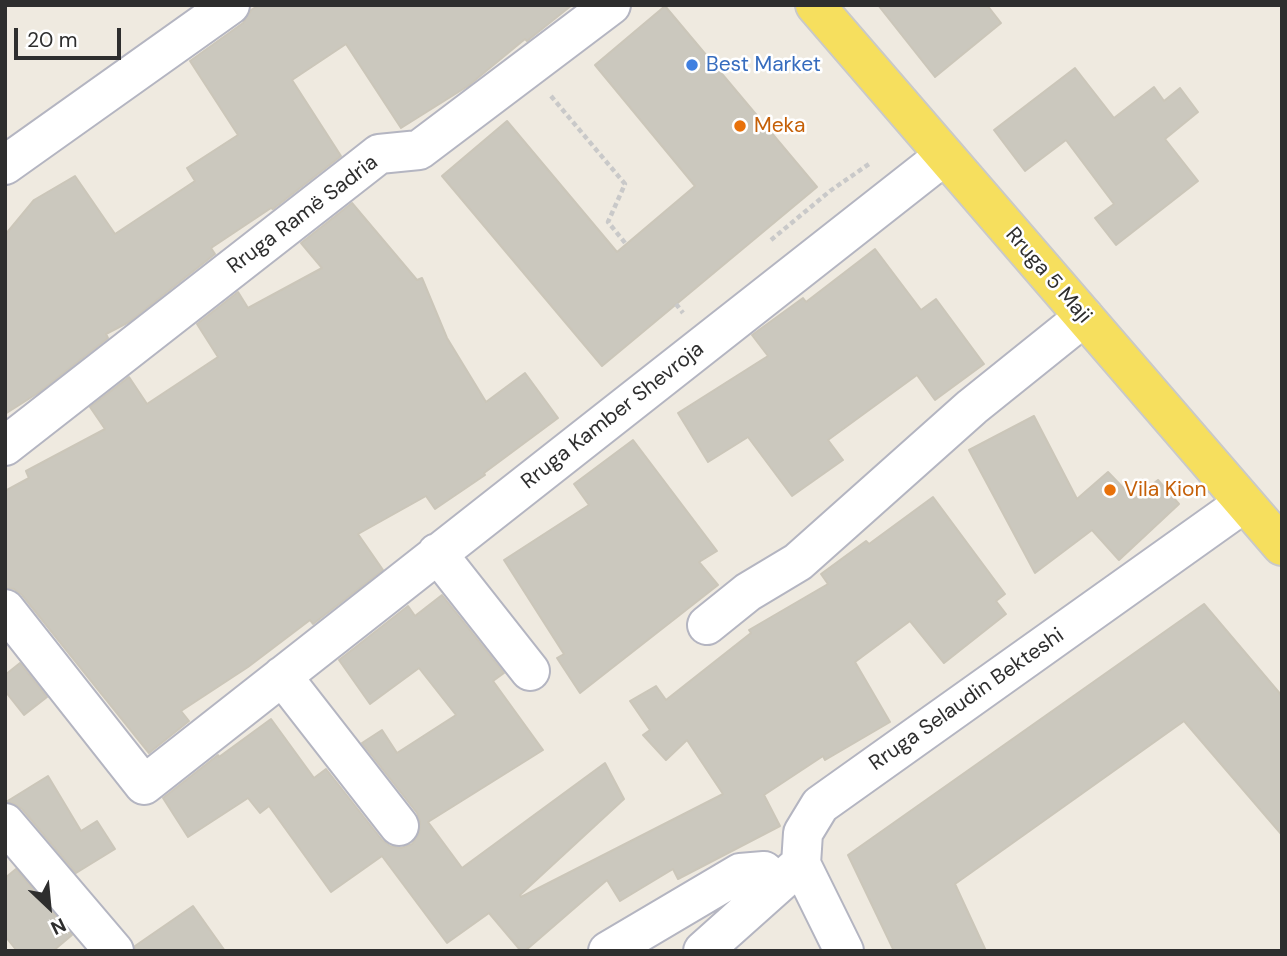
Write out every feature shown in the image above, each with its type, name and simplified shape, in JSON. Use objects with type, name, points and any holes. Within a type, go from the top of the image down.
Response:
[{"type":"main road","name":"Rruga 5 Maji","points":[[814,5],[1282,546]]},
{"type":"street","points":[[5,166],[230,5]]},
{"type":"street","name":"Rruga Ramë Sadria","points":[[5,446],[379,155],[419,150],[611,5]]},
{"type":"street","name":"Rruga Kamber Shevroja","points":[[5,609],[144,785],[944,156]]},
{"type":"street","points":[[707,625],[748,593],[798,562],[972,407],[1084,317]]},
{"type":"street","name":"Rruga Selaudin Bekteshi","points":[[790,874],[803,833],[820,805],[1244,503]]},
{"type":"street","points":[[437,553],[530,671]]},
{"type":"street","points":[[282,677],[399,826]]},
{"type":"street","points":[[5,822],[114,951]]},
{"type":"street","points":[[608,951],[740,873],[764,871],[790,874],[844,951]]},
{"type":"street","points":[[703,951],[790,874]]},
{"type":"path","points":[[528,68],[625,184],[608,222],[626,244]]},
{"type":"path","points":[[676,304],[683,313]]},
{"type":"building","points":[[259,5],[572,5],[468,86],[401,128],[346,44],[292,80],[341,156],[273,209],[211,248],[215,254],[129,322],[106,334],[108,338],[38,393],[5,414],[5,235],[34,200],[75,176],[115,234],[195,181],[187,168],[238,135],[190,61],[243,23],[251,10]]},
{"type":"building","points":[[878,5],[987,5],[1001,23],[935,77]]},
{"type":"building","points":[[665,6],[817,187],[602,366],[442,176],[507,121],[617,252],[695,186],[595,65]]},
{"type":"building","points":[[1075,68],[1114,118],[1154,87],[1164,101],[1180,88],[1198,112],[1165,139],[1198,181],[1116,245],[1095,218],[1114,204],[1066,140],[1025,171],[994,130]]},
{"type":"building","points":[[352,203],[417,280],[422,278],[447,338],[486,402],[525,373],[558,418],[484,473],[485,475],[435,509],[426,496],[358,534],[383,570],[313,624],[310,620],[248,667],[181,711],[189,721],[149,753],[22,595],[14,589],[5,588],[5,491],[29,478],[26,471],[105,429],[90,407],[129,377],[147,404],[218,357],[197,324],[238,292],[248,308],[322,268],[301,243]]},
{"type":"building","points":[[875,249],[921,310],[936,299],[984,364],[935,400],[917,375],[828,440],[843,460],[792,496],[748,437],[708,462],[678,413],[768,356],[752,335],[803,298],[806,302]]},
{"type":"building","points":[[1034,416],[1077,499],[1108,472],[1134,499],[1158,480],[1179,504],[1119,560],[1092,530],[1035,573],[969,450]]},
{"type":"building","points":[[633,440],[717,551],[699,562],[718,585],[580,693],[557,658],[564,654],[504,560],[589,505],[574,484]]},
{"type":"building","points":[[933,497],[1005,594],[996,601],[1006,614],[944,663],[910,621],[855,662],[890,722],[825,760],[823,756],[764,795],[780,826],[678,879],[673,869],[620,901],[607,880],[525,951],[521,951],[489,913],[447,943],[382,856],[331,892],[269,806],[260,813],[248,798],[188,837],[163,798],[218,755],[219,757],[271,719],[314,778],[326,769],[382,840],[390,846],[401,848],[412,844],[419,834],[420,822],[417,813],[362,743],[382,730],[397,753],[456,715],[419,668],[370,704],[339,660],[408,606],[415,616],[442,595],[504,673],[493,681],[543,750],[428,822],[462,868],[605,763],[624,799],[520,895],[521,897],[723,794],[687,740],[666,760],[643,735],[650,730],[630,701],[656,686],[666,700],[751,633],[749,630],[828,584],[821,574],[866,541],[869,544]]},
{"type":"building","points":[[1204,604],[1282,696],[1282,835],[1184,721],[955,884],[986,951],[894,951],[848,855]]},
{"type":"building","points":[[20,663],[47,697],[24,715],[5,691],[5,675]]},
{"type":"building","points":[[48,776],[81,831],[97,821],[115,849],[76,873],[22,809],[6,802]]},
{"type":"building","points":[[16,869],[72,935],[53,951],[17,951],[5,936],[5,878]]},
{"type":"building","points":[[193,906],[225,951],[135,951],[135,946]]},
{"type":"place","name":"Best Market","points":[[692,65]]},
{"type":"place","name":"Meka","points":[[740,126]]},
{"type":"place","name":"Vila Kion","points":[[1110,490]]}]
